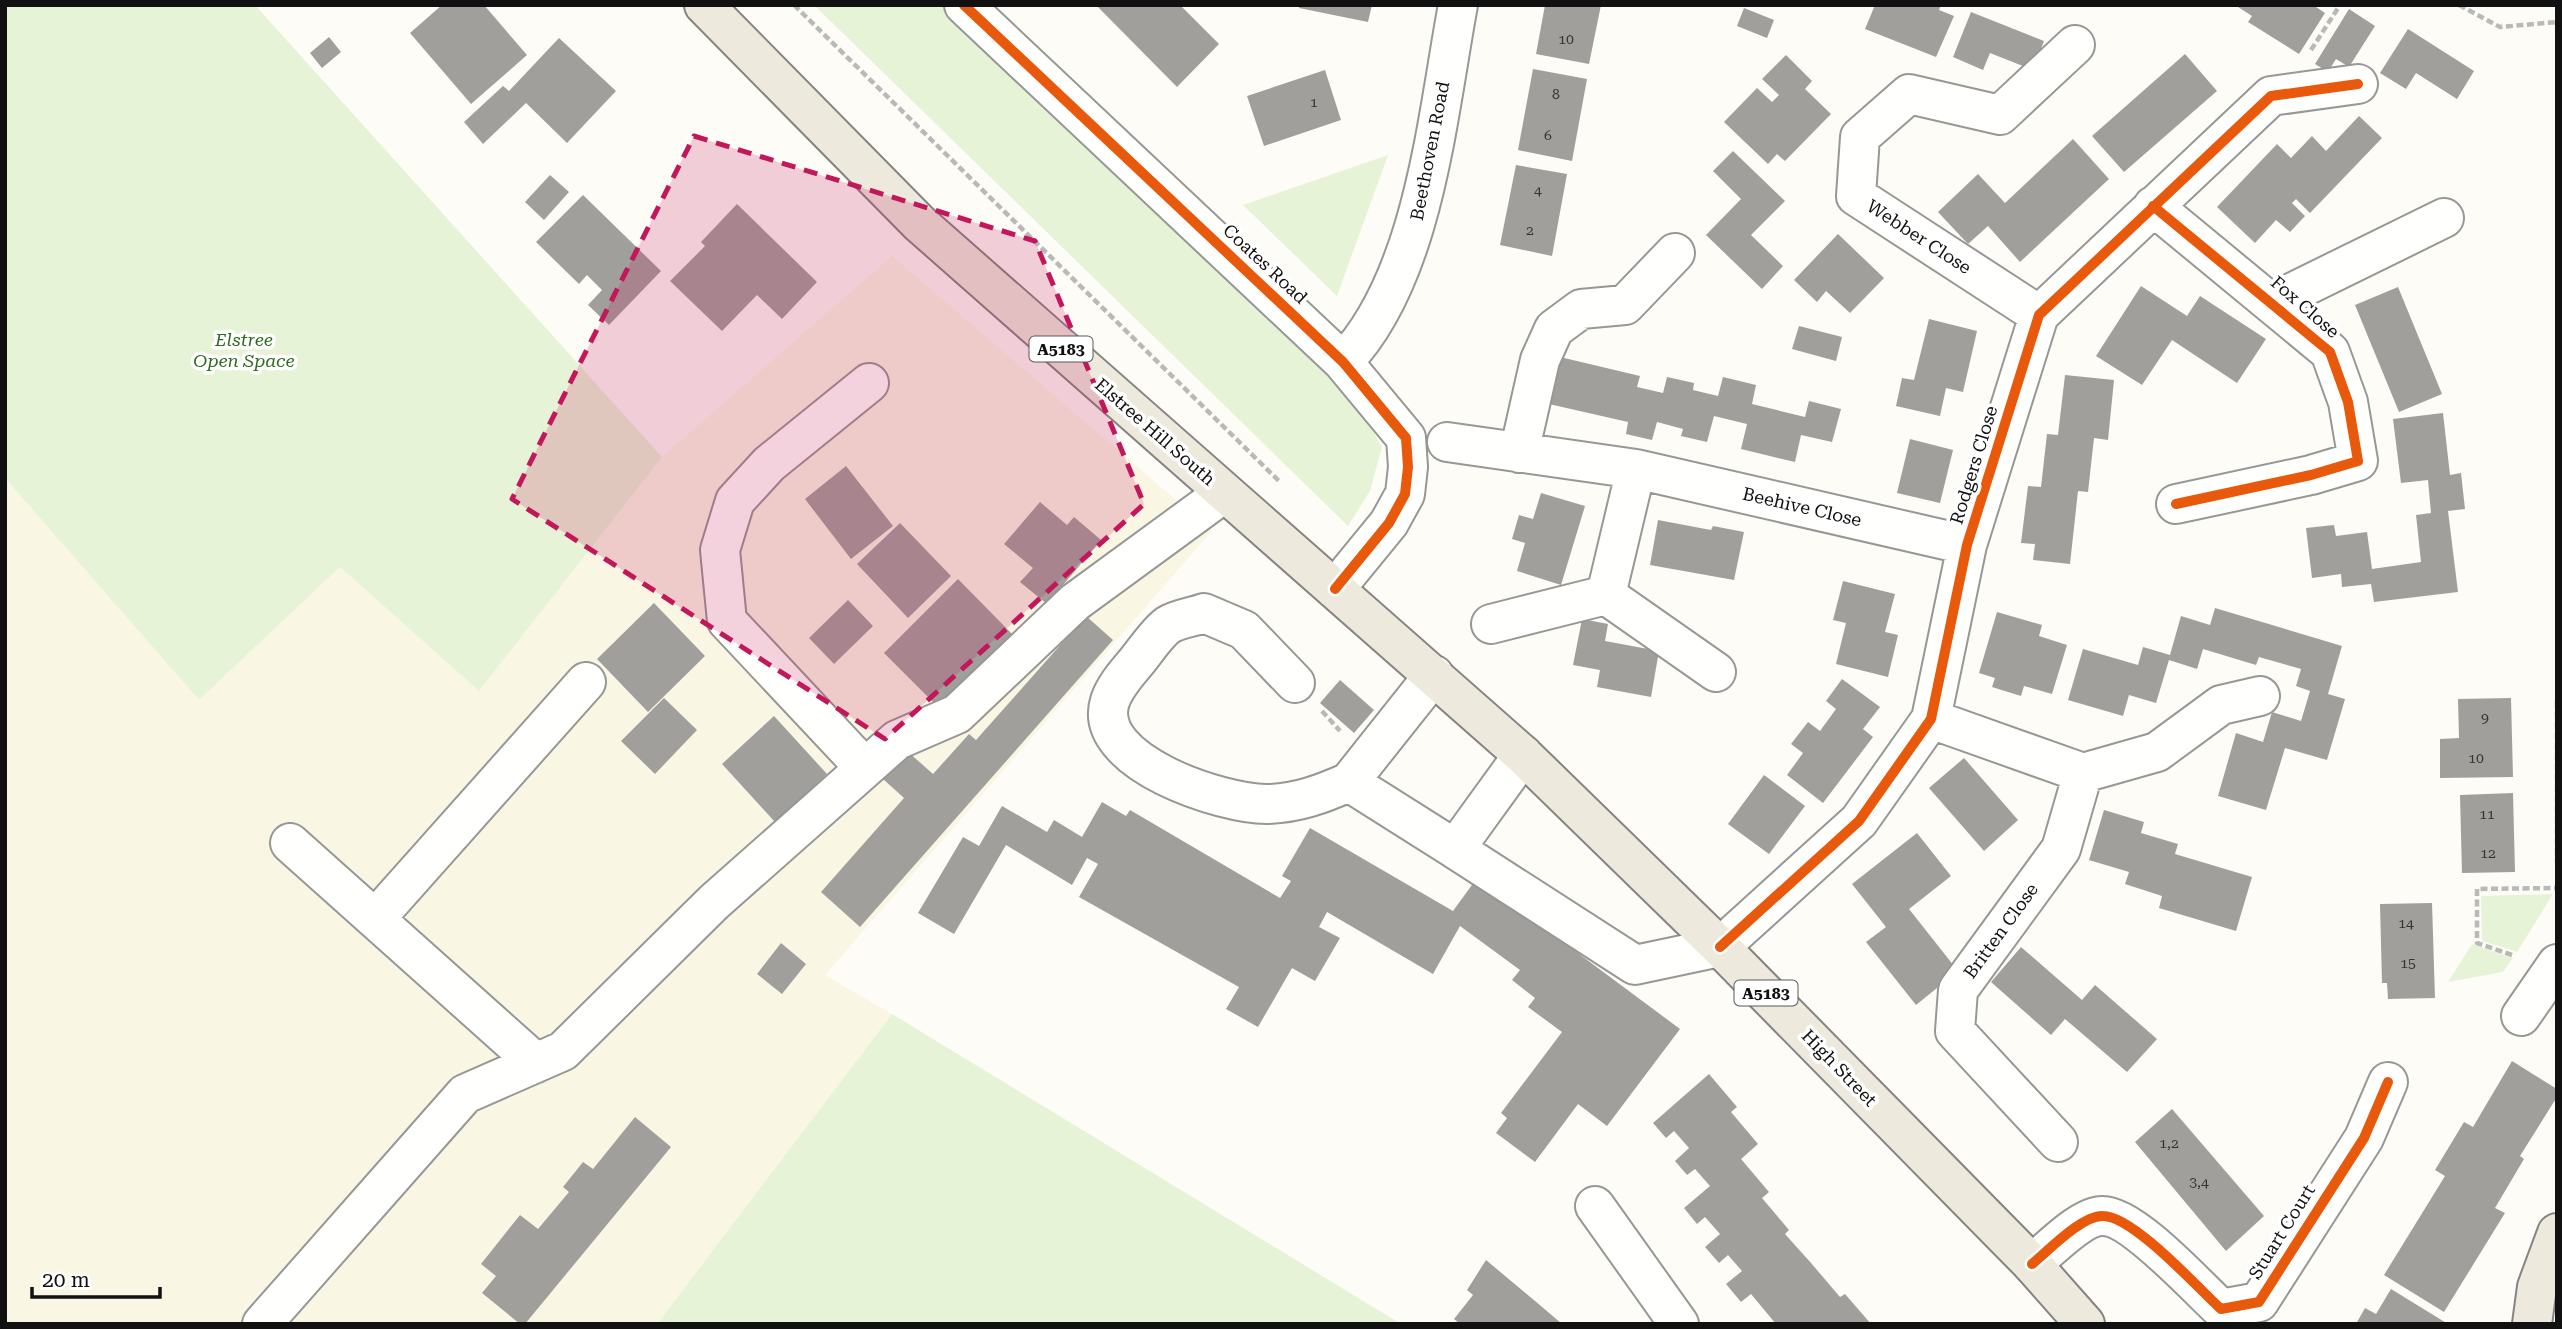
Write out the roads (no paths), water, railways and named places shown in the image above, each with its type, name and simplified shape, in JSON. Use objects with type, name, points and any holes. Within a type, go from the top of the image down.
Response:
[{"type":"main road","name":"Elstree Hill South","points":[[704,5],[919,223],[1434,675]]},
{"type":"main road","name":"High Street","points":[[1434,675],[1523,755],[1720,947],[2032,1264],[2085,1324]]},
{"type":"main road","points":[[2507,1324],[2535,1305],[2557,1233]]},
{"type":"street","name":"Coates Road","points":[[964,5],[1343,362],[1406,438],[1408,467],[1405,494],[1389,523],[1335,589]]},
{"type":"street","name":"Beethoven Road","points":[[1343,362],[1357,347],[1392,286],[1417,222],[1458,5]]},
{"type":"street","name":"Webber Close","points":[[2039,315],[1856,196],[1860,136],[1909,94],[2000,115],[2075,46]]},
{"type":"street","name":"Rodgers Close","points":[[1720,947],[1858,821],[1931,719],[1967,545],[2039,315],[2270,96],[2358,84]]},
{"type":"street","name":"Fox Close","points":[[2153,206],[2273,302],[2330,352],[2348,402],[2358,461],[2311,475],[2176,504]]},
{"type":"street","name":"Fox Close","points":[[2273,302],[2444,218]]},
{"type":"street","points":[[1519,453],[1541,360],[1554,329],[1581,309],[1625,305],[1675,253]]},
{"type":"street","points":[[865,768],[727,621],[720,550],[735,501],[769,464],[869,383]]},
{"type":"street","name":"Beehive Close","points":[[1447,442],[1636,469],[1967,545]]},
{"type":"street","points":[[1606,595],[1636,469]]},
{"type":"street","points":[[262,1324],[465,1094],[564,1051],[715,902],[897,740],[957,714],[1075,602],[1224,493]]},
{"type":"street","points":[[1491,624],[1606,595],[1716,672]]},
{"type":"street","points":[[1295,682],[1244,630],[1204,613],[1168,625],[1123,677],[1109,702],[1112,727],[1124,748],[1148,768],[1187,786],[1224,797],[1266,804],[1311,799],[1357,770],[1434,675]]},
{"type":"street","points":[[374,919],[586,682]]},
{"type":"street","points":[[1931,719],[2083,772],[2157,752],[2221,705],[2260,696]]},
{"type":"street","points":[[1455,849],[1523,755]]},
{"type":"street","points":[[1357,770],[1455,849],[1635,965],[1720,947]]},
{"type":"street","name":"Britten Close","points":[[2058,1142],[1955,1031],[1958,990],[2061,849],[2083,772]]},
{"type":"street","points":[[290,843],[536,1063]]},
{"type":"street","points":[[2521,1016],[2539,959]]},
{"type":"street","name":"Stuart Court","points":[[2032,1264],[2080,1224],[2102,1215],[2128,1223],[2221,1310],[2259,1302],[2364,1138],[2388,1082]]},
{"type":"street","points":[[1595,1206],[1679,1324]]},
{"type":"park label","name":"Elstree Open Space","points":[[244,350]]}]
